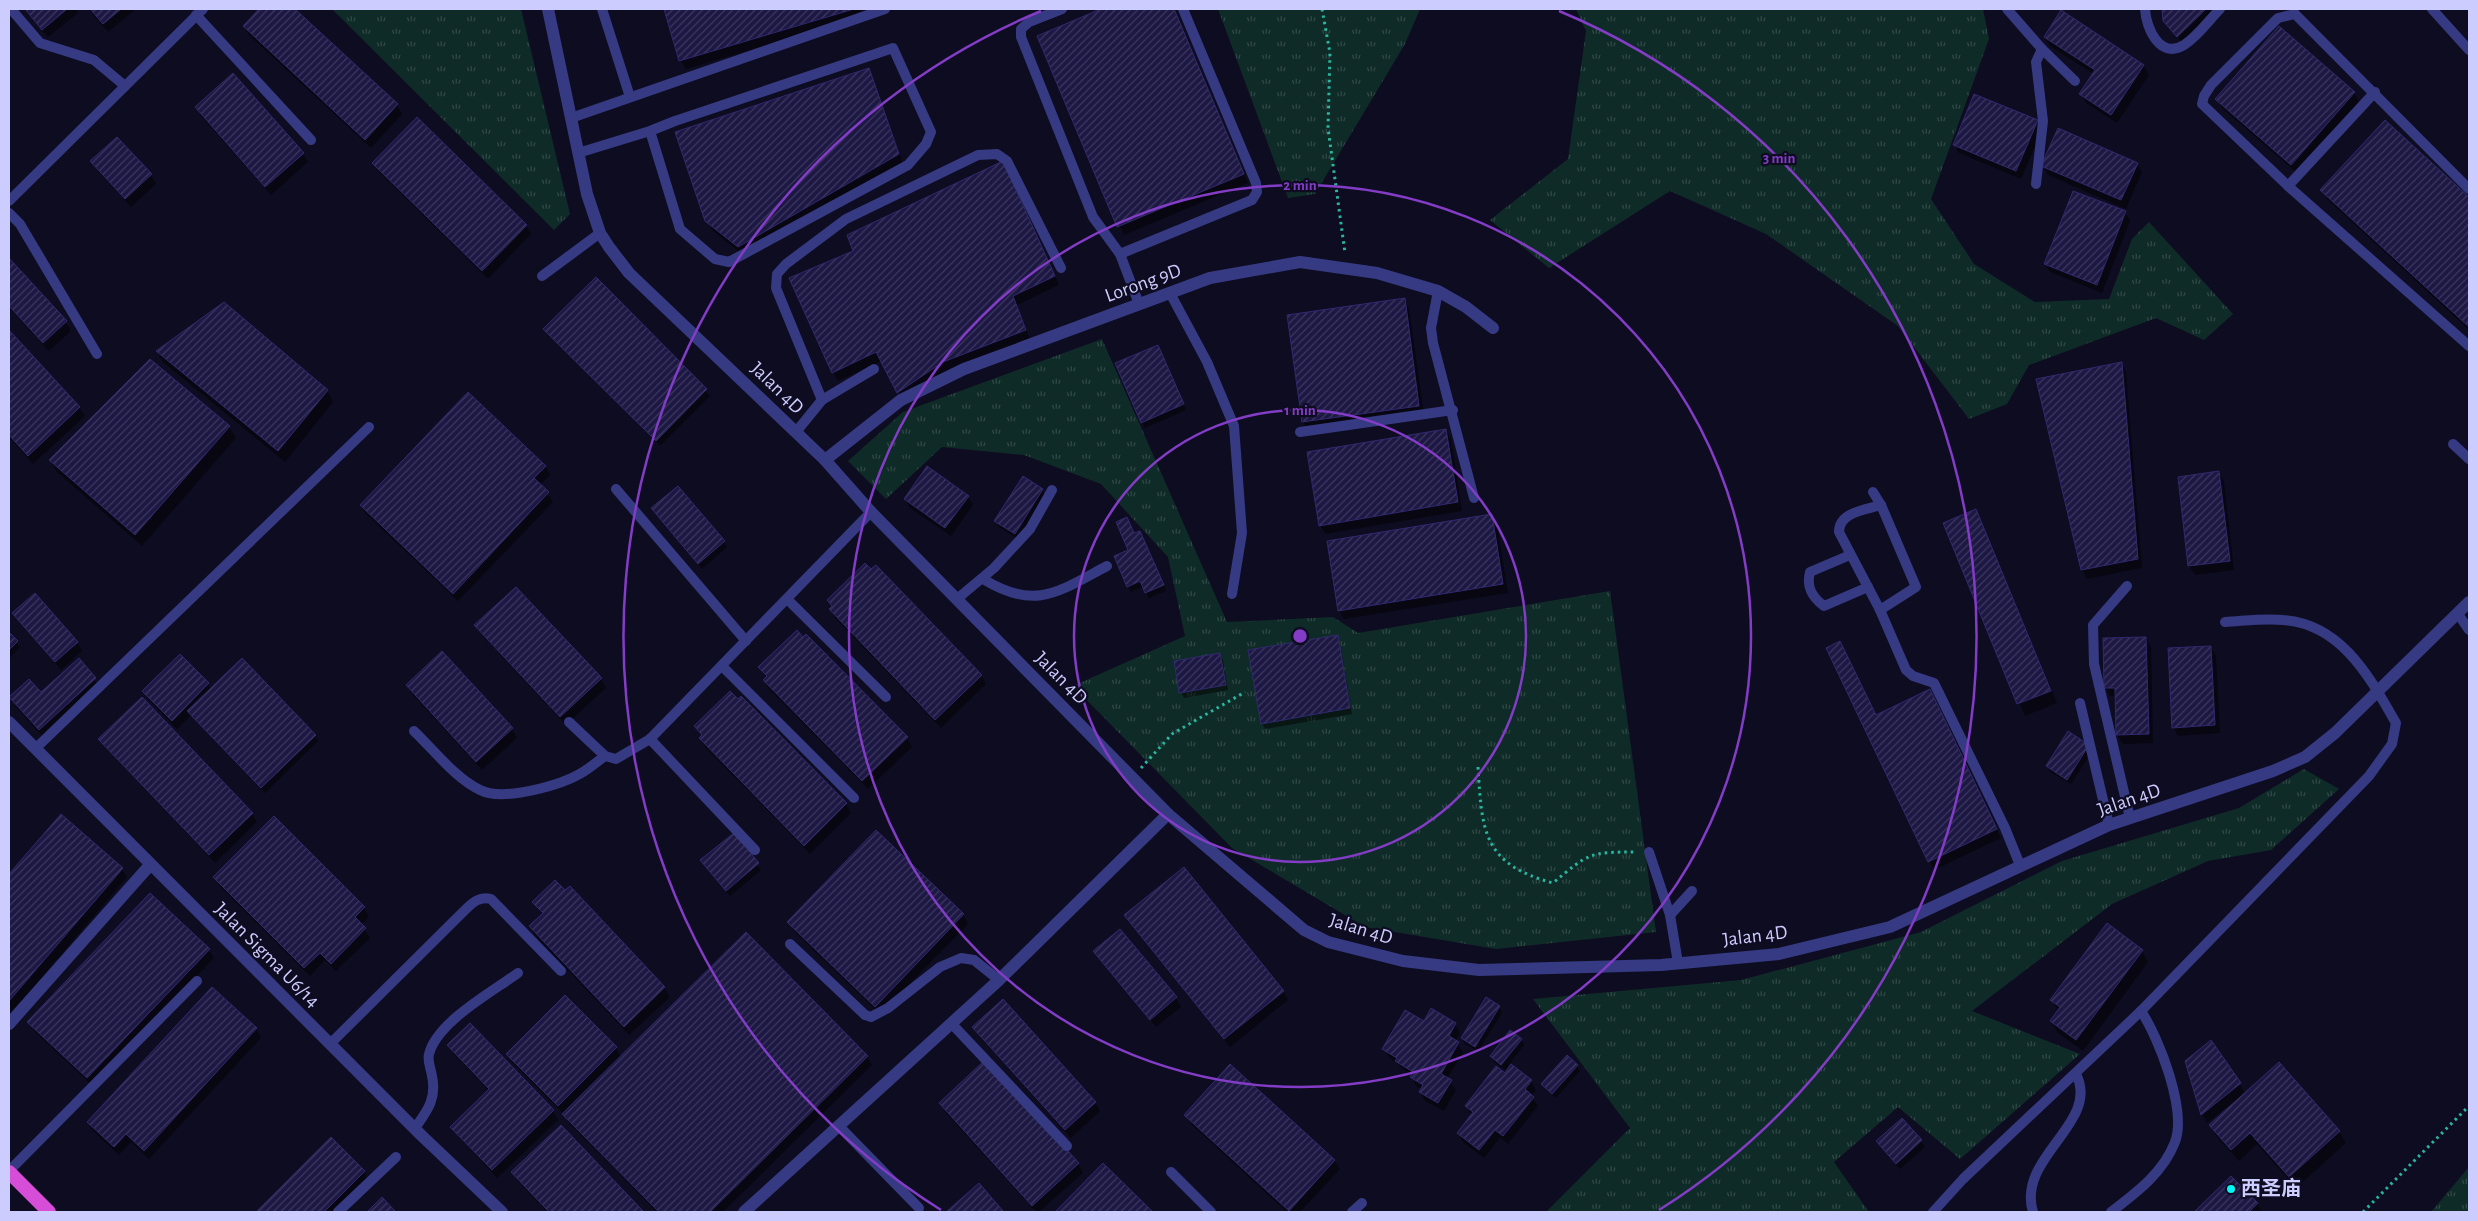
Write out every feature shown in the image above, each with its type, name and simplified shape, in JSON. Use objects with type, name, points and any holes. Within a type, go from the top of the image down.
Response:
[{"type":"highway","points":[[9,1172],[48,1212]]},
{"type":"street","name":"Jalan 4D","points":[[548,9],[587,194],[600,233],[629,273],[825,460],[871,512],[1168,814],[1304,930],[1328,942],[1403,961],[1479,970],[1678,963],[1779,954],[1890,927],[2109,825],[2274,771],[2305,757],[2335,733],[2469,602]]},
{"type":"street","name":"Lorong 9D","points":[[825,460],[901,400],[964,369],[1210,278],[1300,262],[1377,273],[1438,291],[1466,307],[1493,328]]},
{"type":"street","name":"Jalan Sigma U6/14","points":[[9,722],[330,1044],[502,1212]]},
{"type":"street","points":[[744,1212],[998,980],[1168,814]]},
{"type":"street","points":[[9,1024],[150,865]]},
{"type":"lane","points":[[11,9],[40,43],[94,60],[125,86]]},
{"type":"lane","points":[[602,9],[630,97]]},
{"type":"lane","points":[[571,118],[885,9]]},
{"type":"lane","points":[[1062,9],[1029,22],[1021,29],[1021,37],[1093,217],[1120,254],[1139,304]]},
{"type":"lane","points":[[1120,254],[1252,200],[1257,192],[1256,183],[1183,9]]},
{"type":"lane","points":[[2007,9],[2042,49],[2075,81]]},
{"type":"lane","points":[[2145,9],[2145,18],[2156,41],[2166,48],[2175,48],[2185,44],[2220,9]]},
{"type":"lane","points":[[2432,9],[2469,50]]},
{"type":"lane","points":[[9,201],[200,12],[311,140]]},
{"type":"lane","points":[[2469,189],[2375,92],[2295,14],[2278,18],[2211,85],[2204,96],[2202,104],[2288,186],[2469,346]]},
{"type":"lane","points":[[578,152],[650,131],[893,48],[931,132],[926,144],[908,165],[729,262],[715,259],[680,228],[650,131]]},
{"type":"lane","points":[[2036,184],[2043,121],[2036,62],[2042,49]]},
{"type":"lane","points":[[2288,186],[2375,92]]},
{"type":"lane","points":[[822,400],[776,288],[777,274],[786,264],[846,219],[978,156],[997,154],[1007,161],[1061,268]]},
{"type":"lane","points":[[9,213],[20,224],[97,354]]},
{"type":"lane","points":[[542,276],[600,233]]},
{"type":"lane","points":[[1438,291],[1431,328],[1433,343],[1474,498]]},
{"type":"lane","points":[[1170,293],[1206,362],[1234,426],[1242,533],[1232,594]]},
{"type":"lane","points":[[796,432],[822,400],[874,370]]},
{"type":"lane","points":[[1300,432],[1452,410]]},
{"type":"lane","points":[[35,749],[370,427]]},
{"type":"lane","points":[[2453,444],[2469,459]]},
{"type":"lane","points":[[616,489],[746,641]]},
{"type":"lane","points":[[957,600],[983,579],[1030,529],[1052,490]]},
{"type":"lane","points":[[1873,492],[1882,505],[1916,587],[1880,610]]},
{"type":"lane","points":[[1882,505],[1844,517],[1838,524],[1838,532],[1880,610],[1906,670],[1913,676],[1934,683],[1992,802],[2020,865]]},
{"type":"lane","points":[[569,722],[605,756],[616,759],[650,740],[871,512]]},
{"type":"lane","points":[[1850,554],[1810,572],[1807,582],[1814,599],[1824,606],[1868,587]]},
{"type":"lane","points":[[983,579],[1012,595],[1052,595],[1106,566]]},
{"type":"lane","points":[[2127,586],[2093,625],[2094,664],[2130,818]]},
{"type":"lane","points":[[787,599],[886,697]]},
{"type":"lane","points":[[2458,614],[2469,630]]},
{"type":"lane","points":[[1933,1212],[1963,1179],[2076,1074],[2141,1010],[2369,776],[2392,744],[2396,732],[2396,723],[2360,663],[2348,652],[2312,627],[2284,620],[2225,622]]},
{"type":"lane","points":[[722,666],[854,798]]},
{"type":"lane","points":[[2080,703],[2109,825]]},
{"type":"lane","points":[[414,731],[465,780],[490,795],[521,792],[570,778],[584,772],[605,756]]},
{"type":"lane","points":[[650,740],[755,850]]},
{"type":"lane","points":[[1649,852],[1670,915],[1678,963]]},
{"type":"lane","points":[[1670,915],[1692,891]]},
{"type":"lane","points":[[330,1044],[465,910],[475,901],[484,897],[491,899],[561,971]]},
{"type":"lane","points":[[790,944],[864,1015],[871,1017],[888,1008],[940,968],[961,958],[974,960],[998,980]]},
{"type":"lane","points":[[415,1128],[431,1104],[434,1092],[428,1056],[432,1044],[443,1029],[518,972]]},
{"type":"lane","points":[[9,1172],[197,981]]},
{"type":"lane","points":[[2111,1212],[2149,1182],[2167,1157],[2176,1140],[2176,1108],[2170,1076],[2153,1030],[2141,1010]]},
{"type":"lane","points":[[951,1023],[1068,1146]]},
{"type":"lane","points":[[2033,1212],[2030,1202],[2033,1180],[2043,1158],[2074,1117],[2078,1105],[2081,1093],[2080,1082],[2076,1074]]},
{"type":"lane","points":[[839,1126],[919,1208]]},
{"type":"lane","points":[[338,1212],[396,1157]]},
{"type":"lane","points":[[1171,1172],[1211,1212]]},
{"type":"lane","points":[[1352,1212],[1362,1203]]},
{"type":"path","points":[[1322,9],[1330,53],[1328,128],[1347,269]]},
{"type":"path","points":[[1132,778],[1172,734],[1244,692]]},
{"type":"path","points":[[1478,767],[1480,806],[1490,843],[1495,852],[1505,862],[1536,878],[1553,883],[1582,859],[1598,852],[1649,852]]},
{"type":"path","points":[[2364,1212],[2469,1106]]},
{"type":"green space","points":[[332,9],[521,9],[570,214],[554,230]]},
{"type":"green space","points":[[1218,9],[1420,9],[1405,44],[1315,194],[1288,198]]},
{"type":"green space","points":[[1576,9],[1983,9],[1989,39],[1931,199],[1974,264],[2035,302],[2109,299],[2132,239],[2149,222],[2233,314],[2204,340],[2156,318],[2029,365],[2007,404],[1969,419],[1898,326],[1766,234],[1670,191],[1549,268],[1490,220],[1568,159],[1586,31]]},
{"type":"green space","points":[[1102,339],[1227,622],[1333,617],[1358,633],[1610,591],[1656,932],[1496,949],[1365,927],[1232,848],[1073,686],[1185,636],[1168,557],[1101,484],[1024,455],[942,447],[886,499],[848,461],[903,412]]},
{"type":"green space","points":[[2304,769],[2339,789],[2271,850],[2208,861],[2112,904],[1972,1011],[2080,1054],[1960,1159],[1898,1107],[1834,1162],[1869,1212],[1546,1212],[1630,1128],[1533,999],[1741,980],[1921,932],[2062,861],[2239,808]]},
{"type":"green space","points":[[2469,1167],[2469,1212],[2431,1212]]},
{"type":"building","points":[[25,9],[67,9],[42,30]]},
{"type":"building","points":[[90,9],[121,9],[103,24]]},
{"type":"building","points":[[259,9],[295,9],[398,104],[365,140],[243,26]]},
{"type":"building","points":[[664,9],[854,9],[679,61]]},
{"type":"building","points":[[1101,9],[1174,9],[1244,174],[1117,227],[1037,36]]},
{"type":"building","points":[[2162,9],[2206,9],[2177,37],[2163,21]]},
{"type":"building","points":[[2061,10],[2144,65],[2111,115],[2079,94],[2095,70],[2044,37]]},
{"type":"building","points":[[2279,26],[2355,92],[2291,165],[2215,99]]},
{"type":"building","points":[[869,68],[899,154],[738,247],[705,221],[675,132]]},
{"type":"building","points":[[233,73],[304,153],[265,187],[195,107]]},
{"type":"building","points":[[1974,94],[2038,120],[2016,171],[1953,145]]},
{"type":"building","points":[[417,117],[527,225],[482,271],[372,163]]},
{"type":"building","points":[[2385,120],[2469,197],[2469,327],[2320,190]]},
{"type":"building","points":[[2058,128],[2138,163],[2121,200],[2041,166]]},
{"type":"building","points":[[117,137],[152,174],[125,199],[90,161]]},
{"type":"building","points":[[1003,161],[1055,276],[1013,296],[1026,330],[943,362],[897,393],[876,352],[832,373],[789,278],[853,251],[847,235]]},
{"type":"building","points":[[2073,191],[2126,211],[2097,285],[2044,264]]},
{"type":"building","points":[[9,258],[67,321],[43,343],[9,306]]},
{"type":"building","points":[[596,277],[707,389],[656,441],[543,329]]},
{"type":"building","points":[[1405,298],[1419,406],[1302,422],[1287,315]]},
{"type":"building","points":[[224,302],[328,390],[278,451],[156,351]]},
{"type":"building","points":[[9,330],[80,407],[28,456],[9,435]]},
{"type":"building","points":[[1158,345],[1184,404],[1141,423],[1115,363]]},
{"type":"building","points":[[150,359],[230,426],[135,535],[49,460]]},
{"type":"building","points":[[2122,362],[2138,559],[2081,570],[2036,379]]},
{"type":"building","points":[[468,392],[546,466],[534,478],[549,492],[453,594],[360,505]]},
{"type":"building","points":[[1446,429],[1458,502],[1319,526],[1307,452]]},
{"type":"building","points":[[927,466],[969,496],[945,528],[904,499]]},
{"type":"building","points":[[2219,471],[2230,561],[2188,566],[2178,477]]},
{"type":"building","points":[[1023,476],[1043,489],[1015,534],[994,521]]},
{"type":"building","points":[[678,486],[725,541],[698,564],[651,508]]},
{"type":"building","points":[[1976,509],[2051,691],[2017,704],[1943,523]]},
{"type":"building","points":[[1492,514],[1503,584],[1338,611],[1327,541]]},
{"type":"building","points":[[1127,517],[1134,533],[1140,531],[1164,585],[1145,593],[1140,581],[1127,587],[1114,556],[1128,550],[1116,522]]},
{"type":"building","points":[[865,563],[871,569],[876,565],[982,675],[935,720],[829,609],[832,606],[827,600]]},
{"type":"building","points":[[516,587],[602,678],[560,717],[474,625]]},
{"type":"building","points":[[35,593],[78,642],[55,662],[12,613]]},
{"type":"building","points":[[797,630],[803,637],[806,634],[908,737],[862,781],[763,680],[767,676],[758,667]]},
{"type":"building","points":[[9,632],[18,641],[9,650]]},
{"type":"building","points":[[1338,635],[1350,708],[1261,724],[1248,650]]},
{"type":"building","points":[[2146,637],[2149,734],[2116,735],[2115,688],[2104,688],[2103,638]]},
{"type":"building","points":[[1840,641],[1876,715],[1930,689],[1997,829],[1928,862],[1826,648]]},
{"type":"building","points":[[2211,646],[2215,725],[2172,728],[2168,648]]},
{"type":"building","points":[[442,651],[513,728],[476,762],[406,685]]},
{"type":"building","points":[[1220,653],[1226,685],[1179,693],[1174,661]]},
{"type":"building","points":[[180,654],[209,683],[172,721],[142,691]]},
{"type":"building","points":[[79,658],[96,678],[39,730],[9,697],[29,679],[41,692]]},
{"type":"building","points":[[242,658],[316,735],[261,788],[187,711]]},
{"type":"building","points":[[730,691],[738,699],[741,696],[847,803],[804,846],[699,738],[702,735],[694,726]]},
{"type":"building","points":[[142,697],[253,813],[209,855],[98,739]]},
{"type":"building","points":[[2068,731],[2089,745],[2067,780],[2046,766]]},
{"type":"building","points":[[61,814],[123,868],[9,1001],[9,874]]},
{"type":"building","points":[[274,816],[365,907],[355,917],[366,928],[331,964],[320,953],[304,968],[213,877]]},
{"type":"building","points":[[876,830],[964,914],[875,1007],[787,922]]},
{"type":"building","points":[[734,833],[759,863],[726,891],[700,860]]},
{"type":"building","points":[[1184,867],[1284,991],[1224,1039],[1124,915]]},
{"type":"building","points":[[555,880],[565,890],[570,886],[665,987],[624,1027],[529,926],[543,913],[532,902]]},
{"type":"building","points":[[150,893],[210,949],[87,1078],[27,1022]]},
{"type":"building","points":[[2107,923],[2143,950],[2076,1040],[2050,1021],[2060,1007],[2050,1000]]},
{"type":"building","points":[[1120,929],[1177,997],[1150,1020],[1093,951]]},
{"type":"building","points":[[746,932],[868,1056],[710,1212],[659,1212],[562,1114]]},
{"type":"building","points":[[212,987],[257,1028],[144,1151],[126,1134],[114,1147],[87,1122]]},
{"type":"building","points":[[565,995],[617,1047],[558,1106],[506,1054]]},
{"type":"building","points":[[1486,997],[1500,1006],[1475,1047],[1461,1038]]},
{"type":"building","points":[[1003,999],[1096,1102],[1065,1130],[972,1027]]},
{"type":"building","points":[[1431,1008],[1456,1023],[1449,1036],[1459,1042],[1441,1074],[1452,1080],[1438,1103],[1419,1092],[1423,1085],[1410,1077],[1413,1072],[1395,1061],[1397,1058],[1382,1049],[1405,1010],[1424,1021]]},
{"type":"building","points":[[470,1023],[554,1110],[492,1170],[450,1127],[489,1089],[447,1045]]},
{"type":"building","points":[[1510,1030],[1522,1039],[1501,1065],[1490,1056]]},
{"type":"building","points":[[2211,1040],[2241,1083],[2201,1115],[2185,1061]]},
{"type":"building","points":[[1567,1055],[1578,1065],[1552,1094],[1541,1084]]},
{"type":"building","points":[[985,1060],[1079,1163],[1032,1206],[939,1103]]},
{"type":"building","points":[[2279,1062],[2340,1131],[2289,1177],[2250,1133],[2231,1150],[2209,1125]]},
{"type":"building","points":[[1230,1064],[1335,1160],[1289,1211],[1184,1115]]},
{"type":"building","points":[[1511,1064],[1532,1080],[1525,1089],[1534,1097],[1503,1136],[1495,1130],[1479,1150],[1457,1133],[1473,1112],[1465,1106],[1496,1066],[1505,1073]]},
{"type":"building","points":[[1902,1118],[1922,1140],[1896,1164],[1876,1141]]},
{"type":"building","points":[[561,1125],[644,1212],[549,1212],[511,1172]]},
{"type":"building","points":[[331,1137],[365,1171],[324,1212],[256,1212]]},
{"type":"building","points":[[1103,1163],[1153,1212],[1055,1212]]},
{"type":"building","name":"西圣庙","points":[[2231,1176],[2258,1203],[2249,1212],[2194,1212]]},
{"type":"building","points":[[979,1183],[1004,1212],[946,1212]]},
{"type":"building","points":[[382,1197],[396,1212],[367,1212]]},
{"type":"place","name":"西圣庙","points":[[2231,1189]]}]
